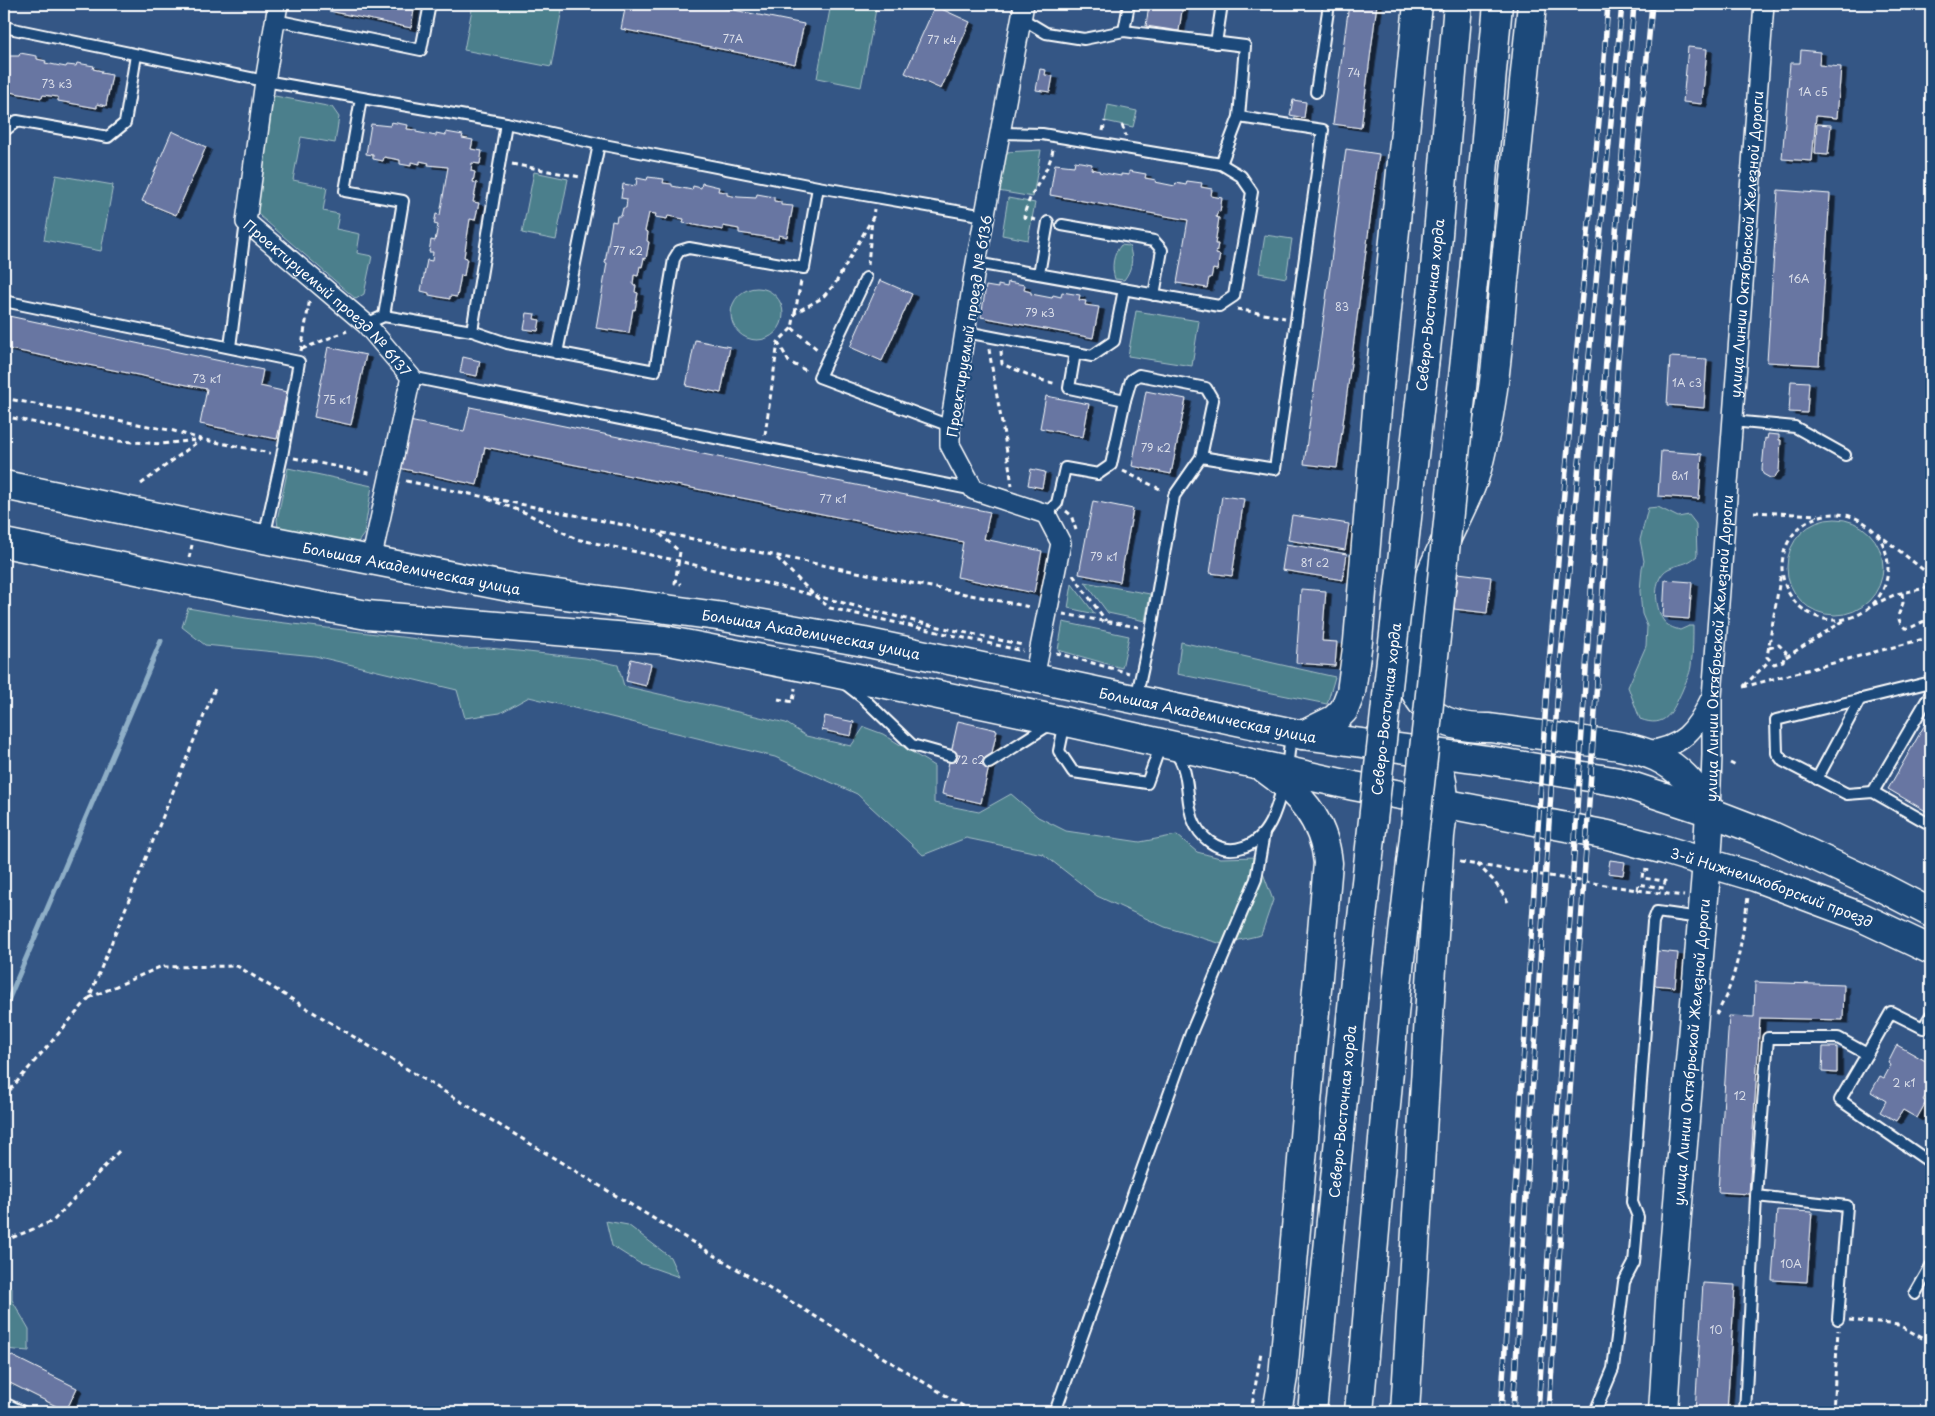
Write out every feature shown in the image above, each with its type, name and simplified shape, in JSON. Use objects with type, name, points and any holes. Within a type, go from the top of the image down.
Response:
[{"type":"main road","points":[[1297,734],[1335,719],[1344,710],[1351,692],[1358,641],[1378,398],[1418,4]]},
{"type":"main road","name":"Северо-Восточная хорда","points":[[1312,1412],[1352,998],[1435,269],[1458,4]]},
{"type":"main road","points":[[1359,1412],[1395,1003],[1428,713],[1474,274],[1498,4]]},
{"type":"main road","points":[[1532,4],[1493,386],[1484,443],[1472,484],[1420,602],[1412,631],[1409,661],[1412,681],[1420,700],[1437,719],[1469,729],[1490,728],[1624,746],[1646,752],[1674,767],[1692,783],[1710,812],[1787,842],[1931,913]]},
{"type":"main road","name":"Большая Академическая улица","points":[[4,485],[371,561],[514,588],[724,617],[864,642],[1038,660],[1297,734],[1430,751],[1619,782],[1710,812]]},
{"type":"main road","points":[[4,543],[367,615],[664,640],[829,672],[1061,721],[1166,744],[1277,773],[1444,803]]},
{"type":"main road","points":[[1405,1412],[1440,836],[1444,803],[1438,764],[1430,751]]},
{"type":"main road","points":[[1276,1412],[1283,1377],[1328,863],[1326,846],[1319,825],[1309,810],[1277,773]]},
{"type":"main road","name":"3-й Нижнелихоборский проезд","points":[[1444,803],[1608,835],[1707,862],[1808,896],[1859,916],[1931,950]]},
{"type":"main road","name":"улица Линии Октябрьской Железной Дороги","points":[[1663,1412],[1671,1285],[1710,812]]},
{"type":"street","name":"улица Линии Октябрьской Железной Дороги","points":[[1710,812],[1712,697],[1764,4]]},
{"type":"street","name":"Проектируемый проезд № 6136","points":[[974,490],[950,445],[950,426],[976,263],[1022,11]]},
{"type":"street","name":"Проектируемый проезд № 6137","points":[[276,12],[246,222],[366,324],[410,377],[371,561]]},
{"type":"street","points":[[974,490],[1052,508],[1061,543],[1058,610],[1038,660]]},
{"type":"street","points":[[1646,752],[1662,750],[1682,739],[1700,720],[1712,697]]},
{"type":"street","points":[[1361,742],[1469,729]]},
{"type":"lane","points":[[276,12],[421,50],[430,4]]},
{"type":"lane","points":[[1124,31],[1129,4]]},
{"type":"lane","points":[[1216,43],[1222,4]]},
{"type":"lane","points":[[1316,92],[1328,4]]},
{"type":"lane","points":[[1022,11],[1046,33],[1084,39],[1124,31],[1245,46],[1239,117],[1221,164]]},
{"type":"lane","points":[[4,27],[265,81],[506,124],[818,187],[985,216]]},
{"type":"lane","points":[[4,131],[17,121],[108,137],[125,124],[136,54]]},
{"type":"lane","points":[[361,98],[345,192],[403,201],[384,316]]},
{"type":"lane","points":[[1201,457],[1275,469],[1323,130],[1239,117]]},
{"type":"lane","points":[[472,331],[506,124]]},
{"type":"lane","points":[[976,263],[1219,306],[1234,296],[1252,192],[1242,176],[1221,164],[1042,134],[1001,133]]},
{"type":"lane","points":[[557,352],[599,144]]},
{"type":"lane","points":[[366,324],[384,316],[472,331],[507,343],[655,371],[674,259],[679,251],[689,248],[804,268],[818,187]]},
{"type":"lane","points":[[230,347],[246,222]]},
{"type":"lane","points":[[1039,274],[1048,222]]},
{"type":"lane","points":[[1062,225],[1154,241],[1162,250],[1154,295]]},
{"type":"lane","points":[[866,278],[819,377],[950,426]]},
{"type":"lane","points":[[966,332],[1092,356],[1114,341],[1124,289]]},
{"type":"lane","points":[[4,301],[299,362],[282,456],[264,539]]},
{"type":"lane","points":[[1075,353],[1069,388],[1125,400]]},
{"type":"lane","points":[[1052,508],[1065,468],[1098,474],[1111,465],[1131,380],[1138,375],[1206,388],[1213,400],[1201,457],[1174,496],[1151,630],[1138,688]]},
{"type":"lane","points":[[410,377],[974,490]]},
{"type":"lane","points":[[1732,421],[1795,427],[1845,455]]},
{"type":"lane","points":[[829,672],[862,697],[912,745],[951,756]]},
{"type":"lane","points":[[1931,682],[1776,720],[1778,753],[1784,761],[1847,794],[1873,792],[1931,826]]},
{"type":"lane","points":[[1873,792],[1931,693]]},
{"type":"lane","points":[[1817,779],[1860,699]]},
{"type":"lane","points":[[1061,721],[1059,751],[1073,772],[1147,783],[1166,744],[1180,758],[1185,772],[1191,816],[1203,837],[1216,846],[1234,850],[1251,846],[1264,833],[1276,811],[1277,773],[1297,734]]},
{"type":"lane","points":[[989,763],[1061,721]]},
{"type":"lane","points":[[1055,1412],[1191,1033],[1256,879],[1264,833]]},
{"type":"lane","points":[[1595,1412],[1613,1369],[1624,1282],[1634,1263],[1638,1218],[1632,1202],[1653,922],[1657,912],[1701,918]]},
{"type":"lane","points":[[1931,1015],[1923,1028],[1891,1012],[1840,1100],[1931,1163]]},
{"type":"lane","points":[[1745,1412],[1756,1196],[1768,1038],[1838,1038],[1867,1054]]},
{"type":"lane","points":[[1756,1196],[1847,1206],[1838,1319]]},
{"type":"lane","points":[[1915,1294],[1931,1266]]},
{"type":"lane","points":[[4,1403],[23,1412]]},
{"type":"path","points":[[1103,134],[1105,121]]},
{"type":"path","points":[[1122,125],[1127,138]]},
{"type":"path","points":[[1048,222],[1024,217],[1026,206],[1051,161],[1055,136]]},
{"type":"path","points":[[499,161],[592,180]]},
{"type":"path","points":[[866,278],[875,197]]},
{"type":"path","points":[[795,313],[822,298],[835,284],[873,217]]},
{"type":"path","points":[[763,448],[778,342],[792,328],[804,268]]},
{"type":"path","points":[[299,362],[313,280]]},
{"type":"path","points":[[1219,306],[1296,320]]},
{"type":"path","points":[[301,349],[366,324]]},
{"type":"path","points":[[792,328],[828,358]]},
{"type":"path","points":[[987,336],[1012,486]]},
{"type":"path","points":[[1000,338],[1002,364],[1041,380],[1069,388]]},
{"type":"path","points":[[778,342],[789,362],[819,377]]},
{"type":"path","points":[[4,398],[174,431],[200,439],[776,557],[1058,610],[1151,630]]},
{"type":"path","points":[[4,416],[119,441],[162,444],[200,439]]},
{"type":"path","points":[[141,484],[200,439]]},
{"type":"path","points":[[1111,465],[1174,496]]},
{"type":"path","points":[[1004,484],[1021,490]]},
{"type":"path","points":[[478,495],[526,513],[576,539],[679,561],[930,626],[1038,660],[1138,688]]},
{"type":"path","points":[[1052,508],[1071,515],[1078,538]]},
{"type":"path","points":[[1754,512],[1845,515],[1867,525],[1931,576]]},
{"type":"path","points":[[1822,515],[1810,520],[1792,534],[1782,556],[1782,568],[1783,580],[1787,591],[1802,609],[1824,619],[1836,620],[1859,614],[1877,599],[1883,589],[1888,566],[1886,554],[1882,543],[1867,525]]},
{"type":"path","points":[[660,533],[680,552],[675,583],[681,584]]},
{"type":"path","points":[[188,564],[192,544]]},
{"type":"path","points":[[776,557],[816,597],[830,608],[1038,660],[1138,688]]},
{"type":"path","points":[[1769,661],[1766,652],[1769,648],[1782,568]]},
{"type":"path","points":[[1069,581],[1071,573],[1106,621]]},
{"type":"path","points":[[1869,607],[1902,593],[1931,587]]},
{"type":"path","points":[[1902,593],[1903,603],[1898,616],[1902,626],[1911,628],[1925,620],[1931,621]]},
{"type":"path","points":[[1769,661],[1779,664],[1783,662],[1786,657],[1848,618]]},
{"type":"path","points":[[1769,661],[1743,687],[1931,637]]},
{"type":"path","points":[[1769,648],[1773,645],[1778,645],[1786,652],[1786,657]]},
{"type":"path","points":[[4,1096],[89,998],[216,686]]},
{"type":"path","points":[[778,699],[793,702],[796,686]]},
{"type":"path","points":[[1469,863],[1685,896]]},
{"type":"path","points":[[1476,864],[1494,881],[1508,902]]},
{"type":"path","points":[[1637,890],[1638,884],[1664,888],[1665,881],[1642,878],[1643,870],[1660,872]]},
{"type":"path","points":[[1927,882],[1931,874]]},
{"type":"path","points":[[1714,1020],[1725,1001],[1736,969],[1748,896]]},
{"type":"path","points":[[89,998],[160,967],[237,966],[973,1412]]},
{"type":"path","points":[[4,1241],[53,1221],[120,1150]]},
{"type":"path","points":[[1833,1412],[1838,1319],[1899,1325],[1931,1343]]},
{"type":"green space","points":[[473,4],[563,4],[551,67],[464,50]]},
{"type":"green space","points":[[831,4],[877,4],[861,87],[817,78]]},
{"type":"green space","points":[[275,96],[332,107],[339,117],[335,143],[301,137],[293,180],[327,187],[323,211],[339,214],[336,229],[360,234],[357,253],[372,256],[364,294],[356,299],[260,216],[254,206],[270,101]]},
{"type":"green space","points":[[1108,105],[1137,111],[1133,127],[1105,121]]},
{"type":"green space","points":[[1041,150],[1033,197],[998,191],[1006,152]]},
{"type":"green space","points":[[534,172],[568,179],[556,240],[522,233]]},
{"type":"green space","points":[[56,175],[113,185],[101,251],[44,240]]},
{"type":"green space","points":[[1008,198],[1035,203],[1028,240],[1002,235]]},
{"type":"green space","points":[[1265,235],[1292,239],[1286,278],[1259,273]]},
{"type":"green space","points":[[1121,245],[1129,246],[1132,260],[1129,272],[1124,280],[1115,279],[1113,270],[1115,257]]},
{"type":"green space","points":[[757,288],[767,290],[775,296],[781,304],[783,314],[781,324],[775,332],[767,338],[757,340],[747,338],[739,332],[733,324],[731,314],[733,304],[739,296],[747,290]]},
{"type":"green space","points":[[1136,311],[1199,321],[1192,366],[1128,356]]},
{"type":"green space","points":[[288,468],[372,486],[364,534],[358,542],[352,544],[281,530],[278,527],[277,520]]},
{"type":"green space","points":[[1658,507],[1678,517],[1689,515],[1696,524],[1697,556],[1686,563],[1668,569],[1659,579],[1656,593],[1660,614],[1666,624],[1680,630],[1693,626],[1693,651],[1690,673],[1671,712],[1662,720],[1649,722],[1640,719],[1628,687],[1646,646],[1647,626],[1642,614],[1640,591],[1644,561],[1640,540],[1648,508]]},
{"type":"green space","points":[[1826,519],[1844,519],[1862,527],[1875,540],[1883,558],[1880,586],[1862,607],[1844,615],[1826,615],[1808,607],[1795,594],[1787,576],[1787,558],[1795,540],[1808,527]]},
{"type":"green space","points":[[1085,582],[1150,594],[1145,621],[1108,613]]},
{"type":"green space","points":[[1072,584],[1095,614],[1068,608]]},
{"type":"green space","points":[[188,608],[252,619],[443,642],[463,649],[489,648],[585,658],[618,665],[624,686],[786,723],[806,736],[851,746],[864,727],[883,734],[934,766],[934,803],[979,812],[1011,794],[1038,817],[1066,831],[1140,842],[1177,835],[1197,852],[1220,858],[1257,857],[1273,900],[1261,935],[1222,944],[1165,927],[1097,896],[1043,854],[966,838],[923,855],[857,794],[775,757],[529,697],[500,713],[465,718],[457,690],[315,656],[205,645],[182,627]]},
{"type":"green space","points":[[1063,622],[1129,636],[1122,668],[1058,650]]},
{"type":"green space","points":[[1181,642],[1335,677],[1327,704],[1177,674]]},
{"type":"green space","points":[[606,1221],[628,1225],[670,1257],[679,1277],[639,1263],[612,1246]]},
{"type":"green space","points":[[4,1287],[12,1288],[12,1300],[29,1329],[29,1351],[4,1349]]},
{"type":"building","points":[[330,4],[415,4],[411,28],[329,11]]},
{"type":"building","points":[[626,4],[725,4],[724,8],[804,24],[795,64],[621,29]]},
{"type":"building","points":[[1149,4],[1183,4],[1179,31],[1146,26]]},
{"type":"building","points":[[1349,4],[1377,4],[1361,128],[1333,124]]},
{"type":"building","points":[[935,6],[970,22],[941,89],[905,73]]},
{"type":"building","points":[[1688,47],[1707,49],[1702,104],[1683,102]]},
{"type":"building","points":[[1801,50],[1820,52],[1819,65],[1841,67],[1837,118],[1816,116],[1812,161],[1782,159],[1790,63],[1800,63]]},
{"type":"building","points":[[20,53],[37,56],[37,59],[46,61],[45,63],[66,67],[67,65],[76,66],[77,63],[94,66],[93,69],[102,71],[101,73],[112,75],[106,106],[97,104],[97,108],[58,101],[58,97],[43,95],[42,98],[4,91],[4,56],[19,56]]},
{"type":"building","points":[[1040,69],[1046,70],[1045,75],[1053,76],[1050,92],[1036,90]]},
{"type":"building","points":[[1293,100],[1306,102],[1304,118],[1290,115]]},
{"type":"building","points":[[391,122],[408,125],[407,129],[436,136],[436,133],[446,135],[446,132],[463,135],[462,138],[473,140],[471,149],[482,151],[480,164],[472,163],[471,171],[475,172],[473,182],[477,183],[473,202],[479,203],[475,220],[470,219],[464,257],[467,258],[464,276],[461,275],[457,297],[450,296],[450,299],[429,295],[429,293],[421,291],[427,260],[432,261],[433,252],[429,252],[431,240],[435,241],[438,225],[434,224],[436,214],[440,215],[448,167],[428,165],[429,163],[420,161],[420,164],[411,162],[411,166],[400,164],[400,160],[384,157],[383,161],[373,159],[373,155],[366,154],[371,124],[390,126]]},
{"type":"building","points":[[1817,124],[1831,125],[1828,155],[1815,154]]},
{"type":"building","points":[[172,131],[206,147],[176,215],[142,201]]},
{"type":"building","points":[[1346,149],[1379,154],[1337,468],[1304,464]]},
{"type":"building","points":[[1075,161],[1092,164],[1091,169],[1099,172],[1121,176],[1121,174],[1129,175],[1129,171],[1146,174],[1145,178],[1175,186],[1176,183],[1186,185],[1187,181],[1202,183],[1201,187],[1212,189],[1211,196],[1222,198],[1220,212],[1218,211],[1216,217],[1219,218],[1215,244],[1218,244],[1216,254],[1220,255],[1217,270],[1213,269],[1207,288],[1177,283],[1188,220],[1050,195],[1055,164],[1074,166]]},
{"type":"building","points":[[648,177],[664,179],[663,183],[692,190],[693,186],[701,188],[702,183],[719,187],[718,191],[727,192],[727,195],[756,198],[757,194],[774,197],[774,201],[781,202],[781,205],[793,206],[787,237],[779,235],[778,239],[739,233],[739,229],[723,226],[723,230],[683,223],[684,219],[668,216],[667,219],[655,217],[656,214],[649,213],[645,231],[648,232],[647,241],[649,242],[646,259],[644,258],[642,267],[640,266],[638,276],[634,275],[633,285],[636,285],[635,292],[638,293],[629,333],[596,328],[612,221],[616,222],[617,216],[621,216],[623,208],[626,208],[627,199],[621,198],[623,184],[636,186],[637,178],[647,180]]},
{"type":"building","points":[[1778,190],[1830,194],[1819,365],[1767,362]]},
{"type":"building","points":[[880,280],[912,294],[882,361],[850,347]]},
{"type":"building","points":[[1008,282],[1025,285],[1024,290],[1031,292],[1031,294],[1052,298],[1053,295],[1061,297],[1062,292],[1080,295],[1079,300],[1086,301],[1085,305],[1099,307],[1093,338],[981,317],[986,286],[998,288],[998,285],[1007,287]]},
{"type":"building","points":[[527,313],[535,314],[534,319],[540,320],[538,331],[524,329]]},
{"type":"building","points":[[4,315],[263,370],[260,386],[287,392],[277,439],[200,424],[207,389],[4,348]]},
{"type":"building","points":[[695,340],[730,347],[721,393],[686,386]]},
{"type":"building","points":[[328,347],[366,355],[351,425],[314,417]]},
{"type":"building","points":[[463,357],[480,361],[477,376],[460,373]]},
{"type":"building","points":[[1670,357],[1707,359],[1704,408],[1667,405]]},
{"type":"building","points":[[1791,381],[1809,382],[1807,413],[1789,412]]},
{"type":"building","points":[[1146,391],[1186,399],[1171,474],[1132,466]]},
{"type":"building","points":[[1046,396],[1089,404],[1083,437],[1040,428]]},
{"type":"building","points":[[470,407],[990,512],[984,539],[1042,551],[1034,593],[957,577],[963,542],[485,447],[477,485],[399,468],[409,421],[464,432]]},
{"type":"building","points":[[1768,434],[1779,435],[1779,440],[1781,440],[1779,471],[1774,478],[1763,474],[1762,469],[1765,438],[1767,439]]},
{"type":"building","points":[[1661,451],[1702,454],[1699,499],[1658,496]]},
{"type":"building","points":[[1031,469],[1045,472],[1042,488],[1028,485]]},
{"type":"building","points":[[1222,496],[1244,499],[1232,576],[1210,573]]},
{"type":"building","points":[[1093,501],[1133,509],[1120,582],[1079,574]]},
{"type":"building","points":[[1292,515],[1349,524],[1345,550],[1288,540]]},
{"type":"building","points":[[1286,544],[1347,554],[1343,580],[1282,570]]},
{"type":"building","points":[[1458,573],[1491,577],[1487,613],[1454,609]]},
{"type":"building","points":[[1665,580],[1692,582],[1689,619],[1663,617]]},
{"type":"building","points":[[1301,589],[1326,591],[1322,641],[1337,642],[1335,666],[1296,663]]},
{"type":"building","points":[[631,659],[651,664],[646,686],[626,681]]},
{"type":"building","points":[[1931,714],[1931,814],[1888,789]]},
{"type":"building","points":[[825,716],[854,722],[851,736],[822,730]]},
{"type":"building","points":[[958,721],[997,730],[981,803],[942,794]]},
{"type":"building","points":[[1610,860],[1625,862],[1623,875],[1608,873]]},
{"type":"building","points":[[1657,951],[1678,953],[1675,987],[1654,985]]},
{"type":"building","points":[[1755,982],[1844,985],[1843,1020],[1760,1018],[1749,1194],[1718,1192],[1729,1016],[1754,1017]]},
{"type":"building","points":[[1897,1045],[1931,1064],[1931,1087],[1923,1100],[1926,1102],[1917,1118],[1903,1110],[1896,1121],[1880,1112],[1886,1101],[1871,1092],[1880,1076],[1884,1078],[1891,1065],[1888,1063]]},
{"type":"building","points":[[1823,1047],[1837,1047],[1837,1073],[1822,1072]]},
{"type":"building","points":[[1777,1210],[1812,1212],[1807,1282],[1772,1280]]},
{"type":"building","points":[[1703,1283],[1735,1285],[1727,1412],[1695,1412]]},
{"type":"building","points":[[4,1352],[77,1388],[66,1411],[4,1380]]},
{"type":"waterway","points":[[4,1010],[161,641]]},
{"type":"railway","points":[[1501,1412],[1547,686],[1601,100],[1608,4]]},
{"type":"railway","points":[[1513,1412],[1558,688],[1622,4]]},
{"type":"railway","points":[[1538,1412],[1606,360],[1634,4]]},
{"type":"railway","points":[[1549,1412],[1618,361],[1652,4]]}]
